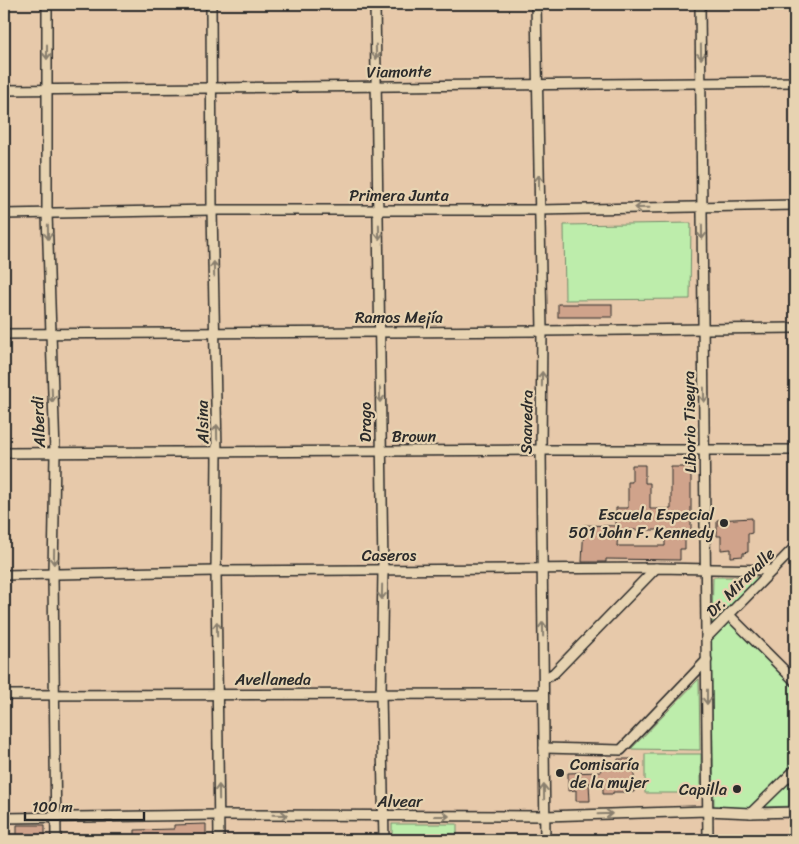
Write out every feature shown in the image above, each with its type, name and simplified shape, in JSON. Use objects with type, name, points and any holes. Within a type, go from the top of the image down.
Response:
[{"type":"street","name":"Alberdi","points":[[47,4],[48,214],[54,453],[53,575],[56,840]]},
{"type":"street","name":"Alsina","points":[[211,4],[220,840]]},
{"type":"street","name":"Drago","points":[[375,4],[379,210],[382,570],[381,694],[384,840]]},
{"type":"street","name":"Saavedra","points":[[536,4],[542,331],[541,450],[544,679],[542,694],[545,840]]},
{"type":"street","name":"Liborio Tiseyra","points":[[700,4],[708,840]]},
{"type":"street","name":"Viamonte","points":[[4,90],[795,82]]},
{"type":"street","name":"Primera Junta","points":[[4,214],[212,210],[539,210],[795,205]]},
{"type":"street","name":"Ramos Mejía","points":[[4,334],[795,328]]},
{"type":"street","name":"Brown","points":[[4,453],[795,450]]},
{"type":"street","name":"Dr. Miravalle","points":[[706,638],[795,547]]},
{"type":"street","name":"Caseros","points":[[4,575],[216,571],[656,568],[773,570]]},
{"type":"street","points":[[544,679],[554,672],[656,568]]},
{"type":"street","points":[[729,615],[795,681]]},
{"type":"street","points":[[544,748],[621,750],[707,660]]},
{"type":"street","name":"Avellaneda","points":[[4,694],[542,694]]},
{"type":"street","points":[[751,813],[795,770]]},
{"type":"street","name":"Alvear","points":[[4,818],[219,814],[545,816],[708,811],[751,813],[795,812]]},
{"type":"green space","points":[[691,223],[690,299],[565,300],[564,225]]},
{"type":"green space","points":[[713,577],[760,577],[712,626]]},
{"type":"green space","points":[[729,622],[795,687],[795,762],[749,808],[714,806],[711,639]]},
{"type":"green space","points":[[699,679],[700,750],[631,749]]},
{"type":"green space","points":[[645,754],[701,754],[701,793],[645,793]]},
{"type":"green space","points":[[795,777],[795,806],[765,807]]},
{"type":"green space","points":[[392,824],[457,824],[457,840],[392,840]]},
{"type":"building","points":[[558,304],[612,304],[612,317],[558,317]]},
{"type":"building","points":[[632,465],[645,465],[645,483],[650,483],[650,509],[671,509],[671,467],[691,467],[691,537],[685,537],[685,549],[680,549],[680,560],[606,559],[606,562],[582,562],[584,525],[616,526],[616,508],[628,508],[628,482],[632,482]],"holes":[[[618,530],[665,530],[665,546],[617,546]]]},
{"type":"building","points":[[752,518],[752,533],[748,534],[748,552],[743,553],[743,556],[731,557],[731,549],[721,550],[721,536],[717,536],[717,520]]},
{"type":"building","points":[[618,759],[634,759],[634,792],[603,794],[603,783],[589,783],[590,801],[576,801],[576,790],[568,791],[568,773],[601,772],[600,763],[618,763]]},
{"type":"building","points":[[206,824],[206,840],[135,840],[135,830],[174,829],[174,825]]},
{"type":"building","points":[[17,825],[45,825],[45,840],[21,840],[21,837],[17,837]]},
{"type":"place","name":"Escuela Especial 501 John F. Kennedy","points":[[724,523]]},
{"type":"place","name":"Comisaría de la mujer","points":[[560,773]]},
{"type":"place","name":"Capilla","points":[[737,789]]}]
